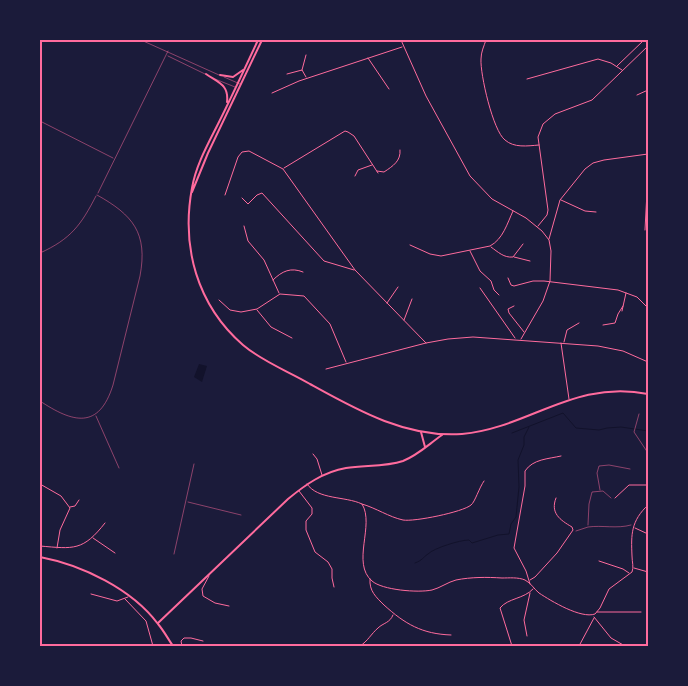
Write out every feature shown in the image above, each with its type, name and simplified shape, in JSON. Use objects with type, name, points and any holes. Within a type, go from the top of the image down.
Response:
[{"type":"main road","points":[[258,40],[200,164],[192,189],[189,208],[188,236],[194,271],[202,292],[211,309],[226,329],[244,346],[278,367],[377,419],[395,426],[442,435],[462,434],[490,428],[569,399],[604,391],[648,394]]},
{"type":"main road","points":[[191,194],[204,162],[262,40]]},
{"type":"main road","points":[[220,75],[236,76],[245,68]]},
{"type":"main road","points":[[206,74],[226,88],[228,93],[227,105]]},
{"type":"main road","points":[[421,432],[425,448]]},
{"type":"main road","points":[[158,623],[307,484],[322,475],[345,468],[401,462],[413,456],[442,435]]},
{"type":"main road","points":[[40,557],[91,573],[129,596],[158,623],[173,646]]},
{"type":"street","points":[[401,40],[426,96],[470,176],[492,199],[537,227],[549,240]]},
{"type":"street","points":[[486,40],[481,57],[481,66],[484,86],[498,132],[502,139],[516,146],[539,145]]},
{"type":"street","points":[[617,66],[644,40]]},
{"type":"street","points":[[537,227],[547,215],[548,210],[539,145],[539,131],[547,120],[555,114],[592,100],[648,46]]},
{"type":"street","points":[[272,94],[285,86],[306,78],[403,47]]},
{"type":"street","points":[[306,55],[302,70],[306,78]]},
{"type":"street","points":[[368,58],[389,88]]},
{"type":"street","points":[[527,79],[598,59],[605,60],[623,71]]},
{"type":"street","points":[[287,74],[302,70]]},
{"type":"street","points":[[637,95],[648,90]]},
{"type":"street","points":[[283,169],[345,131],[354,136],[377,172],[384,172],[397,162],[400,150]]},
{"type":"street","points":[[225,195],[238,157],[242,152],[249,151],[283,169],[355,270],[426,344]]},
{"type":"street","points":[[521,339],[543,301],[550,281],[551,251],[549,240],[560,200],[585,169],[593,163],[648,154]]},
{"type":"street","points":[[355,176],[358,170],[372,165]]},
{"type":"street","points":[[645,230],[648,173]]},
{"type":"street","points":[[242,198],[248,204],[257,195],[262,193],[324,261],[355,270]]},
{"type":"street","points":[[560,200],[585,211],[596,212]]},
{"type":"street","points":[[410,245],[436,256],[445,256],[490,246],[495,244],[502,234],[514,211]]},
{"type":"street","points":[[244,226],[248,241],[262,257],[280,294]]},
{"type":"street","points":[[513,257],[523,244]]},
{"type":"street","points":[[490,246],[504,256],[530,261]]},
{"type":"street","points":[[470,251],[480,271],[490,281],[494,290],[499,295]]},
{"type":"street","points":[[273,280],[280,273],[288,270],[303,272]]},
{"type":"street","points":[[508,278],[514,286],[533,281],[550,281],[626,292],[637,297],[648,308]]},
{"type":"street","points":[[387,303],[398,287]]},
{"type":"street","points":[[480,288],[516,339]]},
{"type":"street","points":[[622,311],[626,292]]},
{"type":"street","points":[[219,300],[234,312],[246,312],[256,309],[280,294],[300,294],[330,324],[346,363]]},
{"type":"street","points":[[404,321],[412,299]]},
{"type":"street","points":[[514,306],[508,309],[509,313],[525,332]]},
{"type":"street","points":[[603,325],[615,323],[623,306]]},
{"type":"street","points":[[256,309],[264,321],[271,327],[292,338]]},
{"type":"street","points":[[564,342],[567,330],[579,323]]},
{"type":"street","points":[[326,369],[461,337],[564,342],[612,348],[648,362]]},
{"type":"street","points":[[560,342],[569,399]]},
{"type":"street","points":[[313,454],[317,459],[322,475]]},
{"type":"street","points":[[530,584],[526,571],[514,548],[524,491],[525,471],[531,464],[561,456]]},
{"type":"street","points":[[307,484],[317,493],[355,501],[404,520],[421,519],[468,507],[474,502],[477,491],[484,481]]},
{"type":"street","points":[[40,484],[61,496],[70,508]]},
{"type":"street","points":[[615,498],[629,485],[648,486]]},
{"type":"street","points":[[299,490],[312,508],[312,514],[306,521],[305,526],[316,552],[328,562],[332,569],[334,587]]},
{"type":"street","points":[[530,580],[557,553],[572,532],[572,527],[556,515],[554,502],[556,498]]},
{"type":"street","points":[[58,548],[60,530],[70,508],[75,506],[79,500]]},
{"type":"street","points":[[362,504],[366,515],[363,561],[373,594],[393,614],[422,630],[451,635]]},
{"type":"street","points":[[579,646],[592,624],[593,616],[609,589],[630,574],[634,568],[632,546],[634,527],[637,516],[648,505]]},
{"type":"street","points":[[40,546],[75,548],[92,538],[105,523]]},
{"type":"street","points":[[634,527],[648,534]]},
{"type":"street","points":[[92,538],[115,553]]},
{"type":"street","points":[[600,561],[623,569],[630,574]]},
{"type":"street","points":[[634,568],[648,572]]},
{"type":"street","points":[[209,574],[202,589],[204,596],[215,603],[229,606]]},
{"type":"street","points":[[370,579],[378,584],[414,591],[433,589],[457,580],[486,578],[526,581],[545,596],[570,609],[593,616],[611,638],[625,646]]},
{"type":"street","points":[[512,646],[500,608],[504,603],[530,592],[534,588]]},
{"type":"street","points":[[527,636],[524,620],[530,592]]},
{"type":"street","points":[[91,594],[118,601],[129,596]]},
{"type":"street","points":[[125,599],[146,621],[152,646]]},
{"type":"street","points":[[597,612],[641,612]]},
{"type":"street","points":[[360,646],[369,640],[377,629],[390,620],[393,614]]},
{"type":"street","points":[[182,646],[181,642],[184,638],[203,641]]},
{"type":"lane","points":[[141,40],[241,85]]},
{"type":"lane","points":[[164,51],[166,55],[239,89]]},
{"type":"lane","points":[[40,252],[57,245],[73,233],[85,217],[168,51]]},
{"type":"lane","points":[[40,121],[115,158]]},
{"type":"lane","points":[[40,401],[69,418],[80,419],[95,414],[109,398],[143,260],[141,242],[132,221],[114,204],[97,195]]},
{"type":"lane","points":[[95,414],[118,468]]},
{"type":"lane","points":[[174,554],[194,464]]},
{"type":"lane","points":[[187,501],[242,515]]},
{"type":"path","points":[[639,414],[634,432],[648,453]]},
{"type":"path","points":[[601,491],[598,482],[599,466],[609,465],[630,469]]},
{"type":"path","points":[[588,527],[591,494],[593,491],[605,492],[611,498],[615,498]]},
{"type":"path","points":[[572,532],[588,527],[614,526],[621,528],[632,525],[634,527]]},
{"type":"shaded area","points":[[199,364],[207,366],[202,382],[194,377]]},
{"type":"waterway","points":[[512,433],[563,413],[576,428],[599,430],[621,427],[648,431]]},
{"type":"waterway","points":[[415,563],[436,549],[447,545],[469,540],[472,543],[498,535],[509,534],[511,524],[516,517],[519,487],[518,460],[524,445],[524,437],[529,427]]}]
